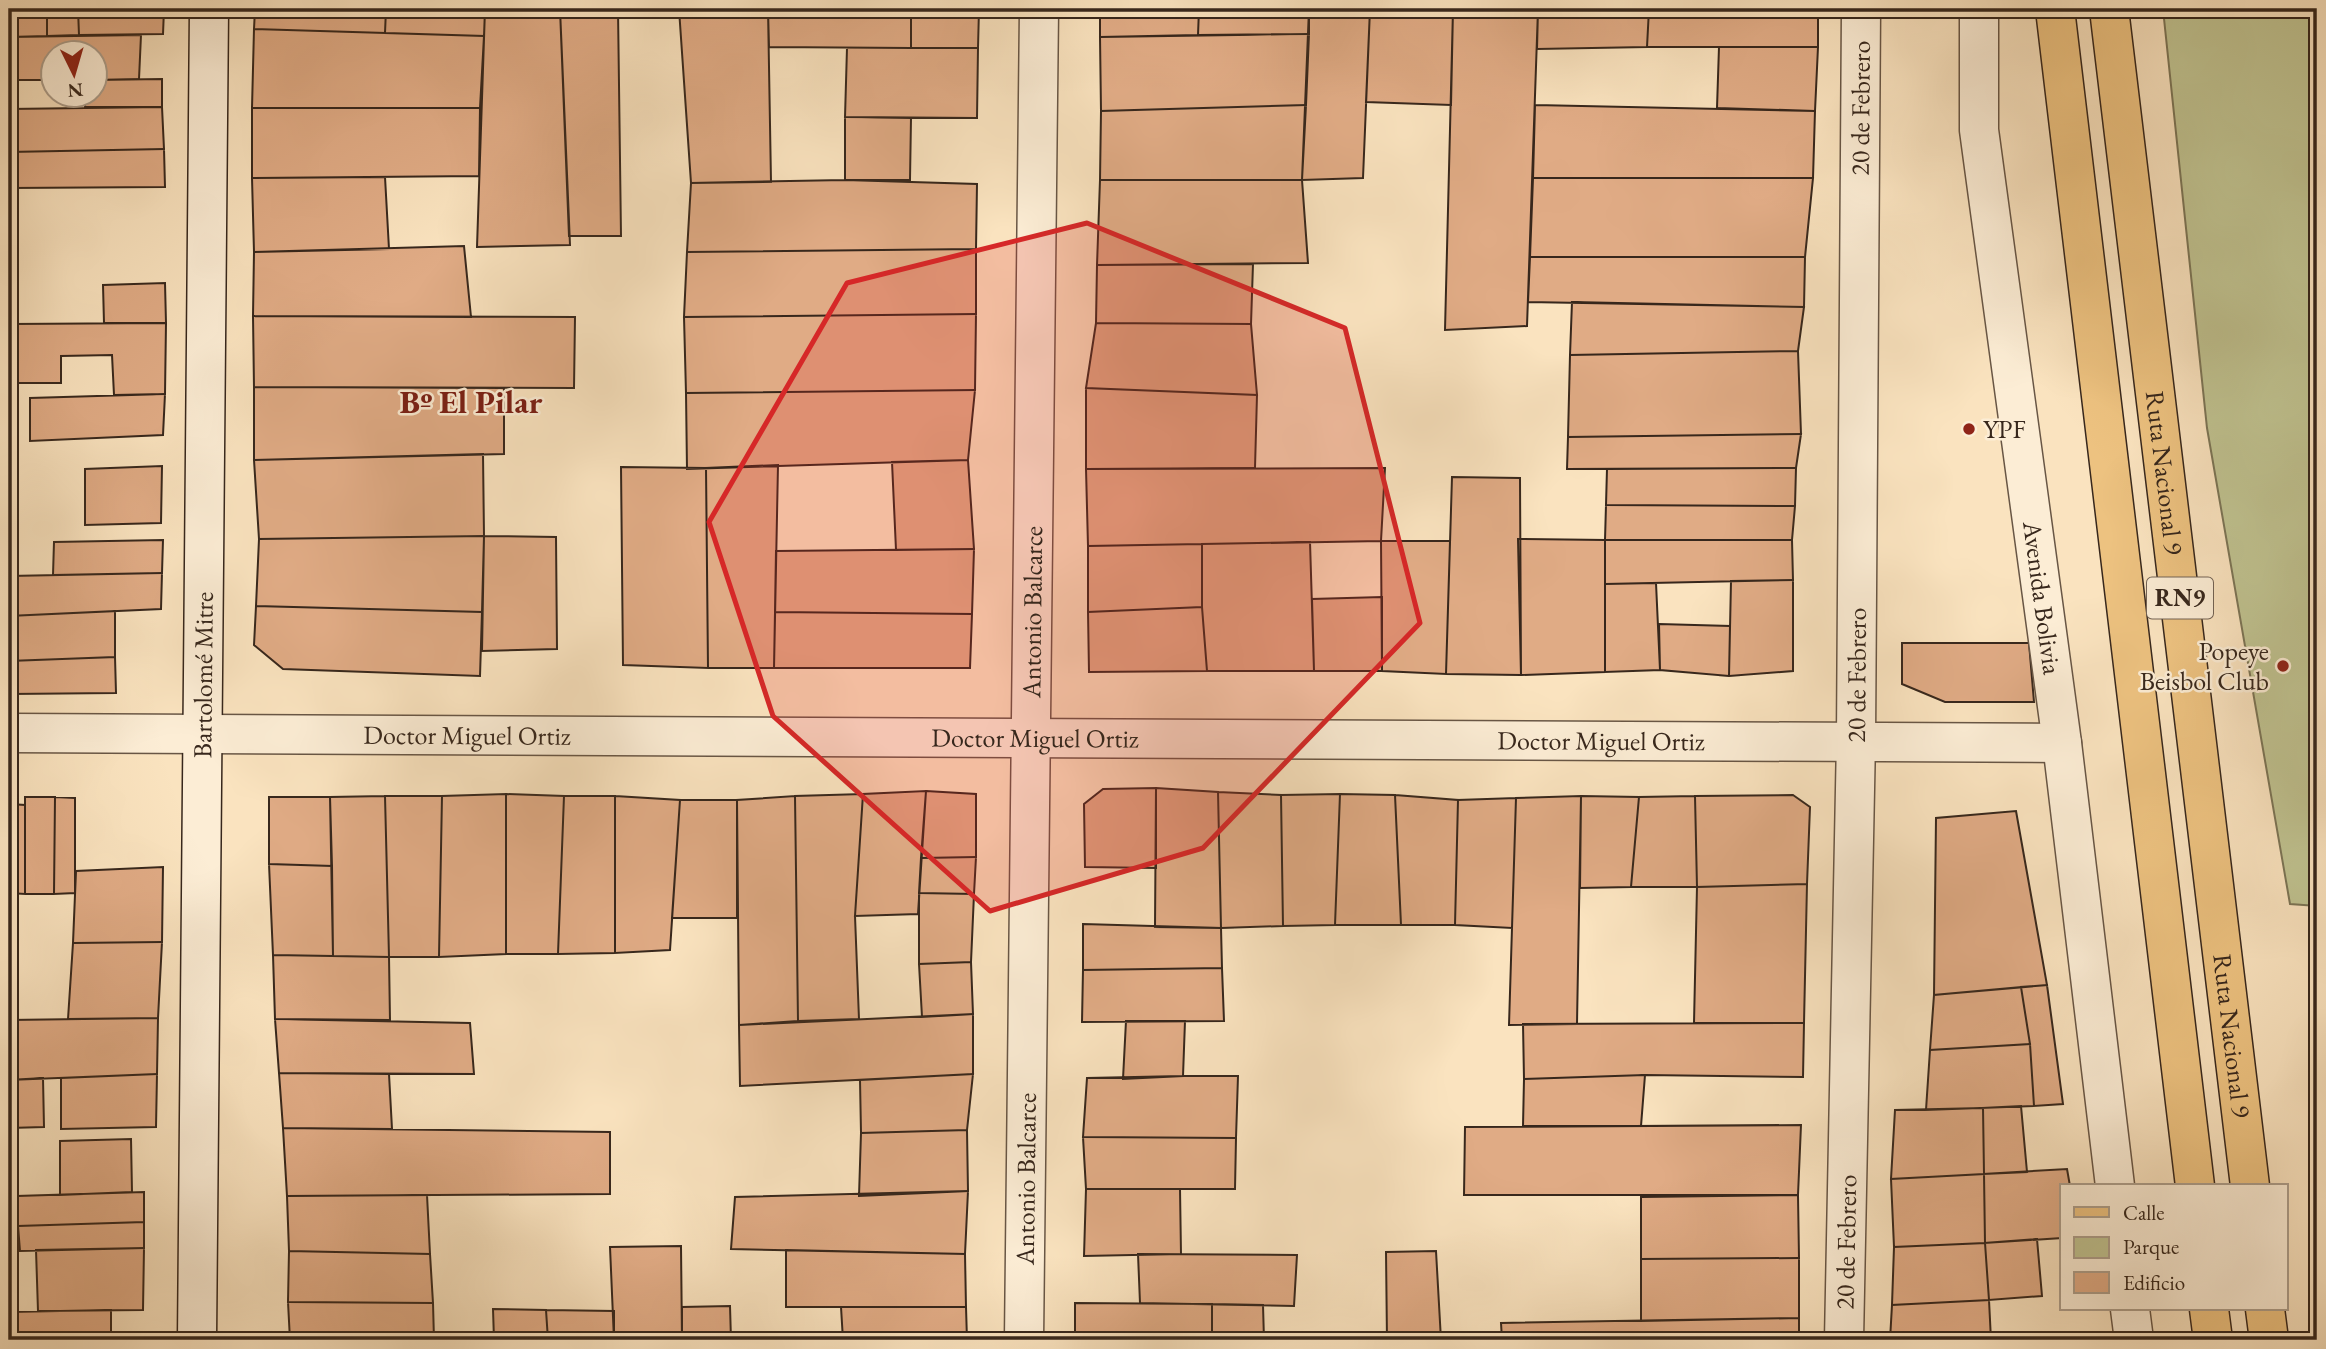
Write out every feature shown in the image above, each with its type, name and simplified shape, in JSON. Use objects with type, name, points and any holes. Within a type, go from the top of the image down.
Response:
[{"type":"main road","name":"Ruta Nacional 9","points":[[2055,9],[2195,1184]]},
{"type":"main road","name":"Ruta Nacional 9","points":[[2109,9],[2250,1184]]},
{"type":"main road","points":[[2209,1310],[2213,1340]]},
{"type":"main road","points":[[2265,1310],[2269,1340]]},
{"type":"street","name":"Bartolomé Mitre","points":[[197,1340],[209,9]]},
{"type":"street","name":"Antonio Balcarce","points":[[1024,1340],[1039,9]]},
{"type":"street","name":"20 de Febrero","points":[[1844,1340],[1856,739],[1861,9]]},
{"type":"street","name":"Avenida Bolivia","points":[[1979,9],[1979,130],[2062,743],[2115,1184]]},
{"type":"street","name":"Doctor Miguel Ortiz","points":[[9,733],[1856,739],[2062,743]]},
{"type":"street","points":[[2130,1310],[2134,1340]]},
{"type":"highlighted area","points":[[1087,223],[1345,328],[1420,623],[1203,848],[990,911],[773,716],[709,522],[847,283]]},
{"type":"green space","name":"Popeye Beisbol Club","points":[[2163,9],[2317,9],[2317,906],[2290,904],[2207,428]]},
{"type":"building","points":[[9,9],[47,9],[47,36],[9,37]]},
{"type":"building","points":[[47,9],[78,9],[79,35],[47,36]]},
{"type":"building","points":[[78,9],[164,9],[163,34],[79,35]]},
{"type":"building","points":[[255,9],[386,9],[385,33],[254,29]]},
{"type":"building","points":[[386,9],[485,9],[484,36],[385,33]]},
{"type":"building","points":[[485,9],[560,9],[570,245],[477,247]]},
{"type":"building","points":[[560,9],[618,9],[621,236],[569,236]]},
{"type":"building","points":[[679,9],[768,9],[771,182],[691,183]]},
{"type":"building","points":[[768,9],[911,9],[911,48],[769,47]]},
{"type":"building","points":[[911,9],[979,9],[978,48],[911,48]]},
{"type":"building","points":[[1100,9],[1199,9],[1198,35],[1100,37]]},
{"type":"building","points":[[1199,9],[1309,9],[1309,34],[1198,35]]},
{"type":"building","points":[[1309,9],[1370,9],[1363,178],[1302,180]]},
{"type":"building","points":[[1370,9],[1453,9],[1451,105],[1366,102]]},
{"type":"building","points":[[1453,9],[1538,9],[1527,326],[1445,330]]},
{"type":"building","points":[[1538,9],[1649,9],[1647,47],[1537,49]]},
{"type":"building","points":[[1649,9],[1818,9],[1818,47],[1647,47]]},
{"type":"building","points":[[254,29],[484,36],[480,108],[252,108]]},
{"type":"building","points":[[1309,34],[1306,105],[1101,111],[1100,37]]},
{"type":"building","points":[[141,35],[139,79],[108,80],[108,38],[38,38],[38,80],[9,80],[9,37]]},
{"type":"building","points":[[1719,47],[1818,47],[1815,111],[1717,108]]},
{"type":"building","points":[[847,48],[978,48],[977,118],[845,117]]},
{"type":"building","points":[[162,79],[162,107],[108,107],[108,80]]},
{"type":"building","points":[[1306,105],[1302,180],[1100,180],[1101,111]]},
{"type":"building","points":[[1535,105],[1815,111],[1813,178],[1533,178]]},
{"type":"building","points":[[162,107],[164,149],[9,152],[9,109]]},
{"type":"building","points":[[252,108],[480,108],[479,176],[252,178]]},
{"type":"building","points":[[845,117],[911,118],[910,180],[845,180]]},
{"type":"building","points":[[164,149],[165,187],[9,188],[9,152]]},
{"type":"building","points":[[385,177],[389,249],[254,252],[252,178]]},
{"type":"building","points":[[1533,178],[1813,178],[1805,257],[1530,257]]},
{"type":"building","points":[[845,180],[977,184],[976,249],[687,252],[691,183]]},
{"type":"building","points":[[1100,180],[1302,180],[1308,263],[1097,265]]},
{"type":"building","points":[[464,246],[471,317],[253,316],[254,252]]},
{"type":"building","points":[[976,249],[976,314],[684,317],[687,252]]},
{"type":"building","points":[[1530,257],[1805,257],[1804,307],[1528,302]]},
{"type":"building","points":[[1253,264],[1251,324],[1096,323],[1097,265]]},
{"type":"building","points":[[165,283],[166,323],[104,323],[103,285]]},
{"type":"building","points":[[1572,302],[1804,307],[1798,351],[1570,355]]},
{"type":"building","points":[[976,314],[975,390],[686,393],[684,317]]},
{"type":"building","points":[[253,316],[575,317],[574,388],[254,387]]},
{"type":"building","points":[[166,323],[165,394],[114,395],[112,355],[61,356],[61,383],[13,383],[10,324]]},
{"type":"building","points":[[1096,323],[1251,324],[1257,395],[1086,388]]},
{"type":"building","points":[[1798,351],[1801,434],[1568,437],[1570,355]]},
{"type":"building","points":[[254,387],[504,388],[504,454],[254,460]]},
{"type":"building","points":[[1086,388],[1257,395],[1255,468],[1086,469]]},
{"type":"building","points":[[975,390],[968,460],[687,469],[686,393]]},
{"type":"building","points":[[165,394],[163,435],[30,441],[30,398]]},
{"type":"building","points":[[1801,434],[1796,468],[1567,469],[1568,437]]},
{"type":"building","points":[[483,454],[484,536],[259,539],[254,460]]},
{"type":"building","points":[[968,460],[974,549],[896,550],[892,462]]},
{"type":"building","points":[[778,465],[774,668],[708,668],[706,468]]},
{"type":"building","points":[[162,466],[161,523],[85,525],[85,469]]},
{"type":"building","points":[[621,467],[706,468],[708,668],[623,665]]},
{"type":"building","points":[[1385,468],[1381,541],[1088,546],[1086,469]]},
{"type":"building","points":[[1796,468],[1795,506],[1606,505],[1607,469]]},
{"type":"building","points":[[1452,477],[1520,478],[1521,675],[1446,674]]},
{"type":"building","points":[[1606,505],[1795,506],[1792,540],[1605,540]]},
{"type":"building","points":[[484,536],[556,537],[557,649],[482,651]]},
{"type":"building","points":[[484,536],[482,612],[256,606],[259,539]]},
{"type":"building","points":[[1518,539],[1605,540],[1605,672],[1521,675]]},
{"type":"building","points":[[163,540],[162,573],[53,575],[54,542]]},
{"type":"building","points":[[1605,540],[1792,540],[1793,580],[1605,584]]},
{"type":"building","points":[[1381,541],[1450,541],[1446,674],[1382,671]]},
{"type":"building","points":[[1310,542],[1314,671],[1207,671],[1202,607],[1202,544]]},
{"type":"building","points":[[1202,544],[1202,607],[1088,612],[1088,546]]},
{"type":"building","points":[[974,549],[972,614],[775,612],[776,551]]},
{"type":"building","points":[[162,573],[161,609],[9,616],[9,576]]},
{"type":"building","points":[[1793,580],[1793,671],[1729,676],[1731,581]]},
{"type":"building","points":[[1656,583],[1660,670],[1605,672],[1605,584]]},
{"type":"building","points":[[1382,597],[1382,671],[1314,671],[1312,599]]},
{"type":"building","points":[[256,606],[482,612],[480,676],[283,669],[254,645]]},
{"type":"building","points":[[1202,607],[1207,671],[1089,672],[1088,612]]},
{"type":"building","points":[[115,611],[115,657],[9,661],[9,616]]},
{"type":"building","points":[[775,612],[972,614],[970,668],[774,668]]},
{"type":"building","points":[[1659,624],[1730,626],[1729,676],[1660,670]]},
{"type":"building","points":[[1902,643],[2029,643],[2034,702],[1945,702],[1902,684]]},
{"type":"building","points":[[115,657],[116,693],[9,694],[9,661]]},
{"type":"building","points":[[1156,788],[1218,792],[1221,928],[1155,927]]},
{"type":"building","points":[[1156,788],[1156,868],[1085,867],[1084,804],[1103,789]]},
{"type":"building","points":[[926,791],[918,914],[855,916],[863,794]]},
{"type":"building","points":[[926,791],[976,794],[976,857],[921,858]]},
{"type":"building","points":[[1218,792],[1281,795],[1283,926],[1221,928]]},
{"type":"building","points":[[506,794],[564,796],[558,954],[506,954]]},
{"type":"building","points":[[506,794],[506,954],[439,957],[442,796]]},
{"type":"building","points":[[863,794],[855,916],[859,1019],[798,1021],[795,796]]},
{"type":"building","points":[[1340,794],[1395,795],[1401,925],[1335,925]]},
{"type":"building","points":[[1340,794],[1335,925],[1283,926],[1281,795]]},
{"type":"building","points":[[1395,795],[1458,800],[1455,925],[1401,925]]},
{"type":"building","points":[[1793,795],[1810,807],[1807,884],[1697,887],[1695,796]]},
{"type":"building","points":[[385,796],[442,796],[439,957],[389,957]]},
{"type":"building","points":[[385,796],[389,957],[333,956],[330,797]]},
{"type":"building","points":[[564,796],[615,796],[615,953],[558,954]]},
{"type":"building","points":[[615,796],[680,800],[670,950],[615,953]]},
{"type":"building","points":[[795,796],[798,1021],[739,1025],[737,800]]},
{"type":"building","points":[[1581,796],[1577,1024],[1509,1025],[1516,798]]},
{"type":"building","points":[[1581,796],[1639,797],[1631,887],[1580,888]]},
{"type":"building","points":[[1695,796],[1697,887],[1631,887],[1639,797]]},
{"type":"building","points":[[25,797],[55,797],[54,894],[25,894]]},
{"type":"building","points":[[55,797],[75,798],[75,893],[54,894]]},
{"type":"building","points":[[269,797],[330,797],[332,866],[269,864]]},
{"type":"building","points":[[1516,798],[1512,928],[1455,925],[1458,800]]},
{"type":"building","points":[[680,800],[737,800],[737,918],[672,918]]},
{"type":"building","points":[[9,804],[25,805],[25,894],[9,893]]},
{"type":"building","points":[[2016,811],[2047,985],[1934,995],[1936,818]]},
{"type":"building","points":[[976,857],[974,894],[919,893],[921,858]]},
{"type":"building","points":[[269,864],[332,866],[333,956],[273,955]]},
{"type":"building","points":[[163,867],[162,942],[73,943],[76,871]]},
{"type":"building","points":[[1807,884],[1804,1023],[1694,1023],[1697,887]]},
{"type":"building","points":[[919,893],[974,894],[971,962],[919,964]]},
{"type":"building","points":[[1083,924],[1221,928],[1222,968],[1083,970]]},
{"type":"building","points":[[162,942],[158,1018],[68,1019],[73,943]]},
{"type":"building","points":[[273,955],[389,957],[390,1020],[275,1019]]},
{"type":"building","points":[[971,962],[973,1014],[922,1017],[919,964]]},
{"type":"building","points":[[1222,968],[1224,1021],[1082,1022],[1083,970]]},
{"type":"building","points":[[2047,985],[2063,1104],[2034,1106],[2030,1044],[2021,987]]},
{"type":"building","points":[[2021,987],[2030,1044],[1930,1050],[1934,995]]},
{"type":"building","points":[[973,1014],[973,1074],[740,1086],[739,1025]]},
{"type":"building","points":[[158,1018],[157,1074],[9,1080],[9,1020]]},
{"type":"building","points":[[275,1019],[470,1023],[474,1074],[279,1073]]},
{"type":"building","points":[[1126,1021],[1185,1021],[1183,1076],[1123,1079]]},
{"type":"building","points":[[1804,1023],[1803,1077],[1645,1075],[1524,1079],[1523,1024]]},
{"type":"building","points":[[2030,1044],[2034,1106],[1926,1110],[1930,1050]]},
{"type":"building","points":[[279,1073],[389,1074],[392,1129],[283,1128]]},
{"type":"building","points":[[157,1074],[156,1127],[61,1129],[61,1078]]},
{"type":"building","points":[[973,1074],[967,1130],[861,1133],[860,1080]]},
{"type":"building","points":[[1645,1075],[1641,1126],[1523,1126],[1524,1079]]},
{"type":"building","points":[[1238,1076],[1236,1138],[1083,1137],[1087,1078]]},
{"type":"building","points":[[43,1078],[44,1127],[9,1128],[9,1080]]},
{"type":"building","points":[[2021,1106],[2027,1172],[1984,1174],[1983,1108]]},
{"type":"building","points":[[1983,1108],[1984,1174],[1891,1179],[1895,1110]]},
{"type":"building","points":[[1801,1125],[1798,1195],[1464,1195],[1465,1127]]},
{"type":"building","points":[[283,1128],[610,1132],[610,1194],[287,1196]]},
{"type":"building","points":[[967,1130],[968,1191],[859,1196],[861,1133]]},
{"type":"building","points":[[1083,1137],[1236,1138],[1235,1189],[1086,1189]]},
{"type":"building","points":[[131,1139],[132,1192],[60,1195],[60,1141]]},
{"type":"building","points":[[2067,1169],[2070,1184],[2060,1184],[2060,1238],[1985,1243],[1984,1174]]},
{"type":"building","points":[[1984,1174],[1985,1243],[1894,1247],[1891,1179]]},
{"type":"building","points":[[1086,1189],[1180,1189],[1181,1254],[1084,1256]]},
{"type":"building","points":[[968,1191],[965,1254],[731,1249],[735,1197]]},
{"type":"building","points":[[144,1192],[144,1222],[18,1226],[17,1196]]},
{"type":"building","points":[[427,1195],[430,1254],[289,1251],[287,1196]]},
{"type":"building","points":[[1798,1195],[1799,1258],[1641,1259],[1641,1197]]},
{"type":"building","points":[[144,1222],[144,1248],[20,1251],[18,1226]]},
{"type":"building","points":[[2037,1239],[2042,1296],[1989,1300],[1985,1243]]},
{"type":"building","points":[[1985,1243],[1989,1300],[1892,1305],[1894,1247]]},
{"type":"building","points":[[681,1246],[682,1340],[614,1340],[610,1247]]},
{"type":"building","points":[[144,1248],[143,1310],[38,1311],[36,1250]]},
{"type":"building","points":[[786,1250],[965,1254],[966,1307],[786,1307]]},
{"type":"building","points":[[289,1251],[430,1254],[433,1303],[288,1302]]},
{"type":"building","points":[[1436,1251],[1441,1340],[1387,1340],[1386,1252]]},
{"type":"building","points":[[1138,1254],[1297,1255],[1294,1306],[1140,1303]]},
{"type":"building","points":[[1799,1258],[1799,1318],[1641,1321],[1641,1259]]},
{"type":"building","points":[[1989,1300],[1991,1340],[1890,1340],[1892,1305]]},
{"type":"building","points":[[288,1302],[433,1303],[434,1340],[290,1340]]},
{"type":"building","points":[[1075,1303],[1212,1304],[1212,1340],[1075,1340]]},
{"type":"building","points":[[1212,1304],[1263,1305],[1264,1340],[1212,1340]]},
{"type":"building","points":[[730,1306],[731,1340],[682,1340],[682,1307]]},
{"type":"building","points":[[841,1307],[966,1307],[967,1340],[843,1340]]},
{"type":"building","points":[[493,1309],[546,1310],[548,1340],[494,1340]]},
{"type":"building","points":[[111,1310],[111,1340],[9,1340],[9,1312]]},
{"type":"building","points":[[546,1310],[614,1311],[614,1340],[548,1340]]},
{"type":"building","points":[[1799,1318],[1799,1340],[1502,1340],[1501,1323]]},
{"type":"place","name":"YPF","points":[[1969,429]]},
{"type":"place","name":"Popeye Beisbol Club","points":[[2283,666]]},
{"type":"district","name":"Bº El Pilar","points":[[471,401]]}]
